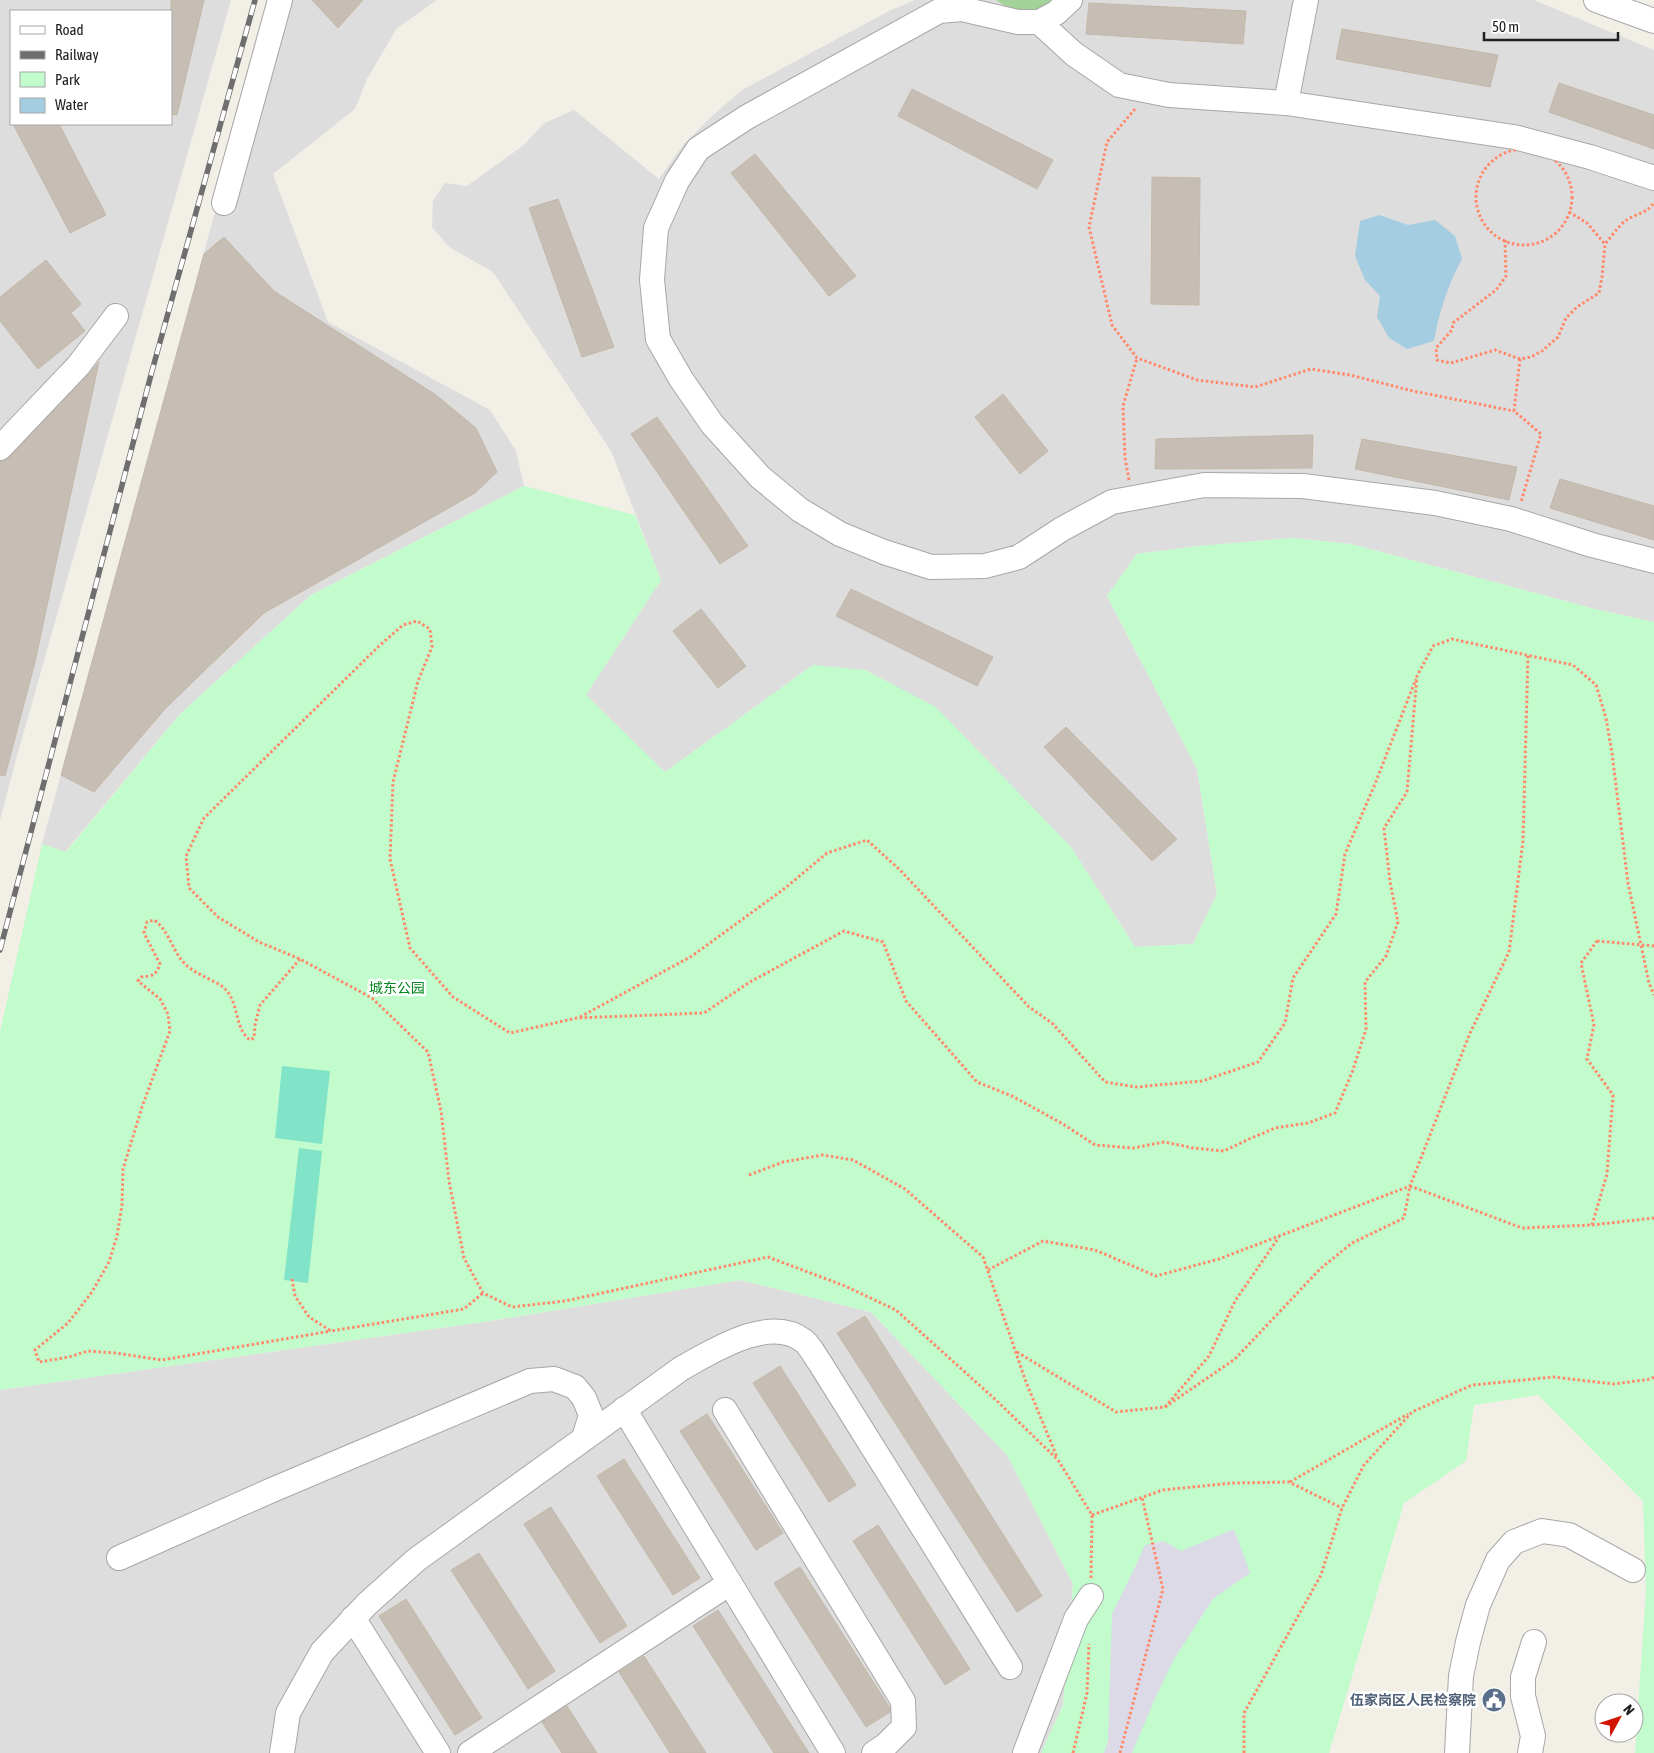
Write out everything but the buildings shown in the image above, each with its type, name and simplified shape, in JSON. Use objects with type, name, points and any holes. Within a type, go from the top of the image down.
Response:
[{"type":"street","points":[[224,203],[280,0]]},
{"type":"street","points":[[1070,0],[1056,12],[1039,22],[1018,22],[962,9],[939,11],[747,117],[698,149],[677,181],[656,228],[652,280],[658,339],[681,379],[712,424],[760,477],[808,514],[840,534],[884,552],[930,567],[985,566],[1019,557],[1062,529],[1112,502],[1204,485],[1303,486],[1435,503],[1516,521],[1592,545],[1654,561]]},
{"type":"street","points":[[1286,103],[1306,0]]},
{"type":"street","points":[[1596,0],[1654,21]]},
{"type":"street","points":[[1039,22],[1074,54],[1120,85],[1169,95],[1286,103],[1514,137],[1590,157],[1654,178]]},
{"type":"street","points":[[0,448],[78,366],[116,316]]},
{"type":"street","points":[[282,1753],[288,1713],[322,1652],[353,1618],[416,1560],[682,1368],[725,1344],[765,1332],[784,1331],[804,1341],[820,1363],[1010,1667]]},
{"type":"street","points":[[119,1558],[272,1490],[530,1381],[554,1379],[575,1387],[584,1398],[591,1415],[584,1438]]},
{"type":"street","points":[[624,1409],[833,1753]]},
{"type":"street","points":[[725,1410],[903,1701],[904,1727],[886,1745],[874,1753]]},
{"type":"street","points":[[1457,1753],[1461,1676],[1468,1642],[1478,1605],[1498,1560],[1514,1542],[1542,1531],[1570,1535],[1633,1570]]},
{"type":"street","points":[[470,1753],[730,1583]]},
{"type":"street","points":[[1025,1753],[1076,1619],[1091,1596]]},
{"type":"street","points":[[353,1618],[438,1753]]},
{"type":"street","points":[[1530,1753],[1533,1736],[1523,1696],[1523,1677],[1534,1642]]},
{"type":"path","points":[[1150,91],[1107,142],[1089,227],[1112,325],[1137,358],[1197,380],[1256,387],[1311,369],[1350,375],[1413,391],[1514,411],[1542,434],[1516,521]]},
{"type":"path","points":[[1528,148],[1543,152],[1556,161],[1566,174],[1571,189],[1571,205],[1566,220],[1556,233],[1542,241],[1526,245],[1510,243],[1505,240],[1496,236],[1484,225],[1477,210],[1475,194],[1479,179],[1486,166],[1498,155],[1512,149],[1528,148]]},
{"type":"path","points":[[1505,240],[1506,276],[1496,290],[1453,323],[1452,330],[1436,348],[1437,360],[1451,363],[1496,350],[1520,359],[1531,357],[1542,351],[1558,337],[1566,318],[1577,307],[1599,293],[1605,244],[1625,221],[1643,212],[1653,205],[1654,202]]},
{"type":"path","points":[[1569,212],[1587,223],[1605,244]]},
{"type":"path","points":[[1132,498],[1125,458],[1123,406],[1137,358]]},
{"type":"path","points":[[1514,411],[1520,359]]},
{"type":"path","points":[[1058,1460],[997,1401],[896,1310],[845,1286],[768,1257],[564,1301],[512,1307],[483,1293],[464,1258],[449,1181],[441,1111],[428,1052],[372,998],[300,959],[258,942],[218,917],[188,888],[186,856],[204,818],[379,646],[404,625],[417,621],[430,630],[432,647],[418,681],[393,782],[390,859],[410,948],[453,997],[510,1033],[577,1018],[704,1013],[750,982],[844,931],[883,942],[906,1001],[977,1082],[1012,1096],[1063,1124],[1095,1145],[1133,1148],[1164,1142],[1193,1148],[1224,1151],[1275,1128],[1308,1123],[1335,1112],[1353,1070],[1366,1029],[1365,982],[1386,956],[1398,922],[1390,882],[1384,828],[1407,792],[1417,676]]},
{"type":"path","points":[[577,1018],[692,956],[784,889],[827,853],[867,840],[900,870],[1028,1007],[1052,1023],[1105,1082],[1136,1087],[1202,1081],[1258,1062],[1285,1024],[1293,978],[1336,914],[1345,854],[1375,784],[1417,676],[1433,646],[1452,639],[1573,665],[1596,685],[1606,718],[1612,753],[1628,883],[1649,983],[1654,995]]},
{"type":"path","points":[[1016,1352],[1116,1412],[1165,1407],[1235,1359],[1320,1269],[1352,1243],[1404,1218],[1410,1186],[1470,1033],[1509,952],[1523,841],[1528,655]]},
{"type":"path","points":[[300,959],[260,1005],[254,1038],[250,1040],[244,1036],[227,990],[188,967],[173,950],[159,924],[154,920],[147,922],[144,933],[160,964],[153,976],[142,976],[138,981],[160,999],[168,1014],[170,1031],[142,1107],[123,1169],[122,1206],[117,1236],[109,1262],[92,1292],[68,1323],[36,1350],[39,1362],[69,1357],[88,1351],[162,1360],[464,1309],[483,1293]]},
{"type":"path","points":[[1592,1225],[1607,1174],[1613,1095],[1587,1059],[1594,1025],[1581,963],[1598,941],[1654,946]]},
{"type":"path","points":[[749,1175],[783,1162],[823,1155],[853,1160],[905,1189],[983,1257],[1026,1382],[1058,1460],[1092,1516],[1091,1596]]},
{"type":"path","points":[[988,1270],[1043,1241],[1095,1250],[1156,1276],[1220,1259],[1410,1186],[1522,1228],[1592,1225],[1654,1218]]},
{"type":"path","points":[[1165,1407],[1209,1356],[1235,1301],[1280,1236]]},
{"type":"path","points":[[292,1279],[294,1296],[309,1318],[331,1330]]},
{"type":"path","points":[[1289,1482],[1412,1412],[1472,1385],[1552,1377],[1614,1384],[1654,1377]]},
{"type":"path","points":[[1244,1753],[1244,1713],[1321,1575],[1342,1508],[1364,1465],[1412,1412]]},
{"type":"path","points":[[1092,1516],[1162,1490],[1233,1483],[1289,1482],[1342,1508]]},
{"type":"path","points":[[1120,1753],[1163,1589],[1142,1497]]},
{"type":"path","points":[[1074,1753],[1087,1693],[1090,1635]]},
{"type":"shaded area","points":[[0,0],[231,0],[0,820]]},
{"type":"shaded area","points":[[273,0],[437,0],[397,28],[367,79],[355,109],[273,174],[328,322],[490,410],[516,451],[524,486],[311,595],[180,714],[65,852],[42,844]]},
{"type":"shaded area","points":[[915,0],[996,0],[1011,10],[1056,0],[1534,0],[1654,50],[1654,622],[1595,609],[1351,544],[1292,538],[1199,546],[1137,554],[1107,596],[1197,769],[1217,894],[1193,944],[1135,947],[1071,847],[813,665],[665,772],[585,695],[661,580],[611,451],[493,272],[449,247],[432,227],[433,201],[445,183],[467,186],[524,145],[543,124],[574,110],[659,179],[684,144],[742,90],[889,11]]},
{"type":"shaded area","points":[[740,1280],[871,1312],[1007,1455],[1073,1584],[1063,1705],[1041,1753],[0,1753],[0,1390],[483,1322]]},
{"type":"shaded area","points":[[1234,1529],[1250,1573],[1213,1599],[1174,1659],[1132,1753],[1104,1753],[1108,1740],[1112,1614],[1145,1545],[1164,1541],[1181,1551]]},
{"type":"green space","points":[[996,0],[1056,0],[1044,10],[1011,10]]},
{"type":"green space","name":"城东公园","points":[[524,486],[635,515],[661,580],[586,695],[665,772],[813,665],[865,670],[936,707],[1071,847],[1135,947],[1193,944],[1217,894],[1197,769],[1107,596],[1137,554],[1199,546],[1292,538],[1351,544],[1595,609],[1654,622],[1654,1753],[1635,1753],[1636,1743],[1644,1743],[1644,1693],[1639,1693],[1646,1589],[1643,1501],[1538,1395],[1474,1405],[1466,1461],[1404,1503],[1329,1753],[1041,1753],[1063,1705],[1073,1584],[1007,1455],[871,1312],[740,1280],[483,1322],[0,1390],[0,1032],[42,844],[66,852],[180,714],[311,595]]},
{"type":"green space","points":[[282,1066],[330,1071],[322,1144],[275,1138]]},
{"type":"green space","points":[[299,1148],[322,1151],[308,1283],[284,1280]]},
{"type":"water","points":[[1379,215],[1408,225],[1435,220],[1455,236],[1462,259],[1445,299],[1434,341],[1407,349],[1389,338],[1377,317],[1380,296],[1365,280],[1355,256],[1360,221]]},
{"type":"railway","points":[[0,950],[152,371],[255,0]]},
{"type":"place","name":"伍家岗区人民检察院","points":[[1494,1700]]}]
